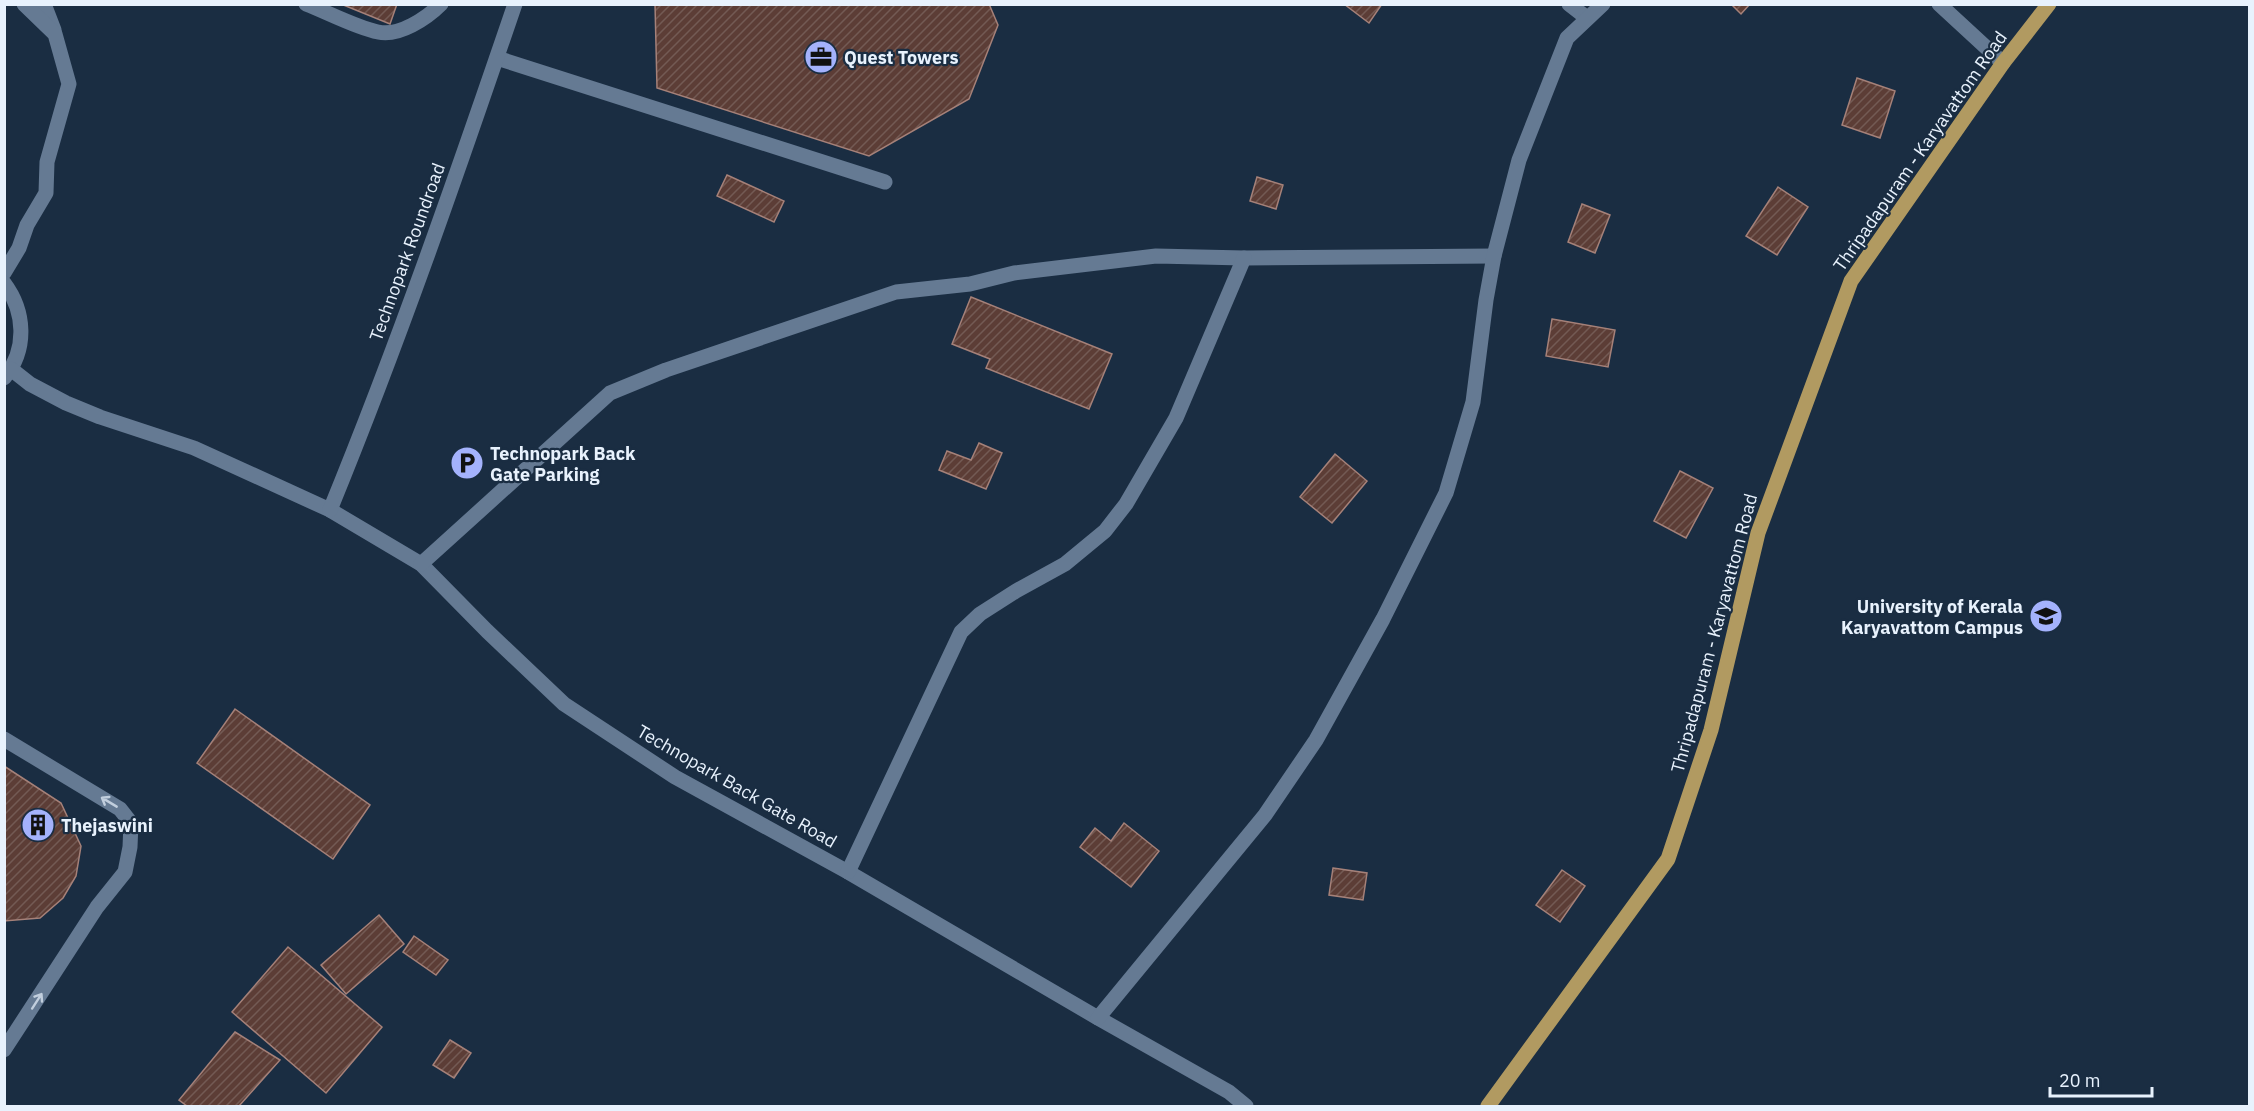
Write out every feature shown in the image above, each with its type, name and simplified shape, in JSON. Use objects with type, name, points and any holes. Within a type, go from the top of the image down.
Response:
[{"type":"main road","name":"Thripadapuram - Karyavattom Road","points":[[1488,1107],[1668,859],[1711,730],[1758,533],[1851,281],[2002,63],[2049,4]]},
{"type":"street","points":[[24,4],[55,34]]},
{"type":"street","points":[[4,273],[19,248],[27,225],[46,193],[47,162],[69,84],[44,4]]},
{"type":"street","points":[[306,4],[379,33],[398,31],[431,14],[441,4]]},
{"type":"street","name":"Technopark Roundroad","points":[[330,510],[404,318],[515,4]]},
{"type":"street","points":[[1569,4],[1587,18]]},
{"type":"street","points":[[1098,1018],[1265,815],[1316,740],[1383,620],[1446,493],[1473,402],[1494,256],[1519,160],[1567,38],[1603,4]]},
{"type":"street","points":[[1939,4],[2002,63]]},
{"type":"street","points":[[497,58],[885,182]]},
{"type":"street","points":[[421,564],[610,393],[666,370],[896,292],[970,284],[1014,273],[1156,256],[1244,258],[1494,256]]},
{"type":"street","points":[[848,872],[961,632],[980,614],[1065,564],[1106,531],[1126,504],[1176,418],[1244,258]]},
{"type":"street","points":[[4,283],[13,294],[20,312],[21,332],[19,351],[8,374]]},
{"type":"street","name":"Technopark Back Gate Road","points":[[8,374],[100,417],[194,448],[330,510],[421,564],[564,704],[675,777],[848,872],[1229,1092],[1246,1107]]},
{"type":"street","points":[[4,739],[120,808],[131,824],[130,848],[124,872],[97,907],[4,1050]]},
{"type":"building","points":[[341,4],[397,4],[390,24]]},
{"type":"building","name":"Quest Towers","points":[[655,4],[989,4],[998,25],[969,99],[869,156],[657,88]]},
{"type":"building","points":[[1344,4],[1382,4],[1369,23]]},
{"type":"building","points":[[1731,4],[1750,4],[1741,14]]},
{"type":"building","points":[[1857,78],[1895,91],[1880,138],[1842,125]]},
{"type":"building","points":[[727,175],[784,201],[774,222],[717,196]]},
{"type":"building","points":[[1257,177],[1283,185],[1276,209],[1250,201]]},
{"type":"building","points":[[1778,187],[1808,207],[1777,255],[1746,236]]},
{"type":"building","points":[[1582,204],[1610,215],[1595,253],[1568,242]]},
{"type":"building","points":[[971,297],[1112,354],[1089,409],[986,368],[990,359],[952,344]]},
{"type":"building","points":[[1552,319],[1615,330],[1608,367],[1546,356]]},
{"type":"building","points":[[979,443],[1002,453],[986,489],[939,470],[947,451],[971,460]]},
{"type":"building","points":[[1335,454],[1367,481],[1332,523],[1300,497]]},
{"type":"building","points":[[1680,471],[1713,488],[1686,538],[1654,521]]},
{"type":"building","points":[[235,709],[370,805],[333,859],[197,763]]},
{"type":"building","name":"Thejaswini","points":[[4,766],[61,803],[81,846],[76,876],[63,898],[40,918],[4,921]]},
{"type":"building","points":[[1124,823],[1159,851],[1131,887],[1080,847],[1095,828],[1111,841]]},
{"type":"building","points":[[1333,868],[1367,873],[1363,900],[1329,895]]},
{"type":"building","points":[[1562,870],[1585,886],[1560,922],[1536,905]]},
{"type":"building","points":[[379,915],[404,944],[346,994],[321,965]]},
{"type":"building","points":[[414,936],[448,960],[436,975],[403,952]]},
{"type":"building","points":[[288,947],[382,1027],[326,1093],[232,1012]]},
{"type":"building","points":[[235,1032],[280,1060],[239,1106],[187,1106],[179,1100]]},
{"type":"building","points":[[450,1040],[471,1053],[454,1078],[433,1065]]},
{"type":"place","name":"Quest Towers","points":[[821,57]]},
{"type":"place","name":"Technopark Back Gate Parking","points":[[467,463]]},
{"type":"place","name":"University of Kerala Karyavattom Campus","points":[[2046,616]]},
{"type":"place","name":"Thejaswini","points":[[38,825]]}]
